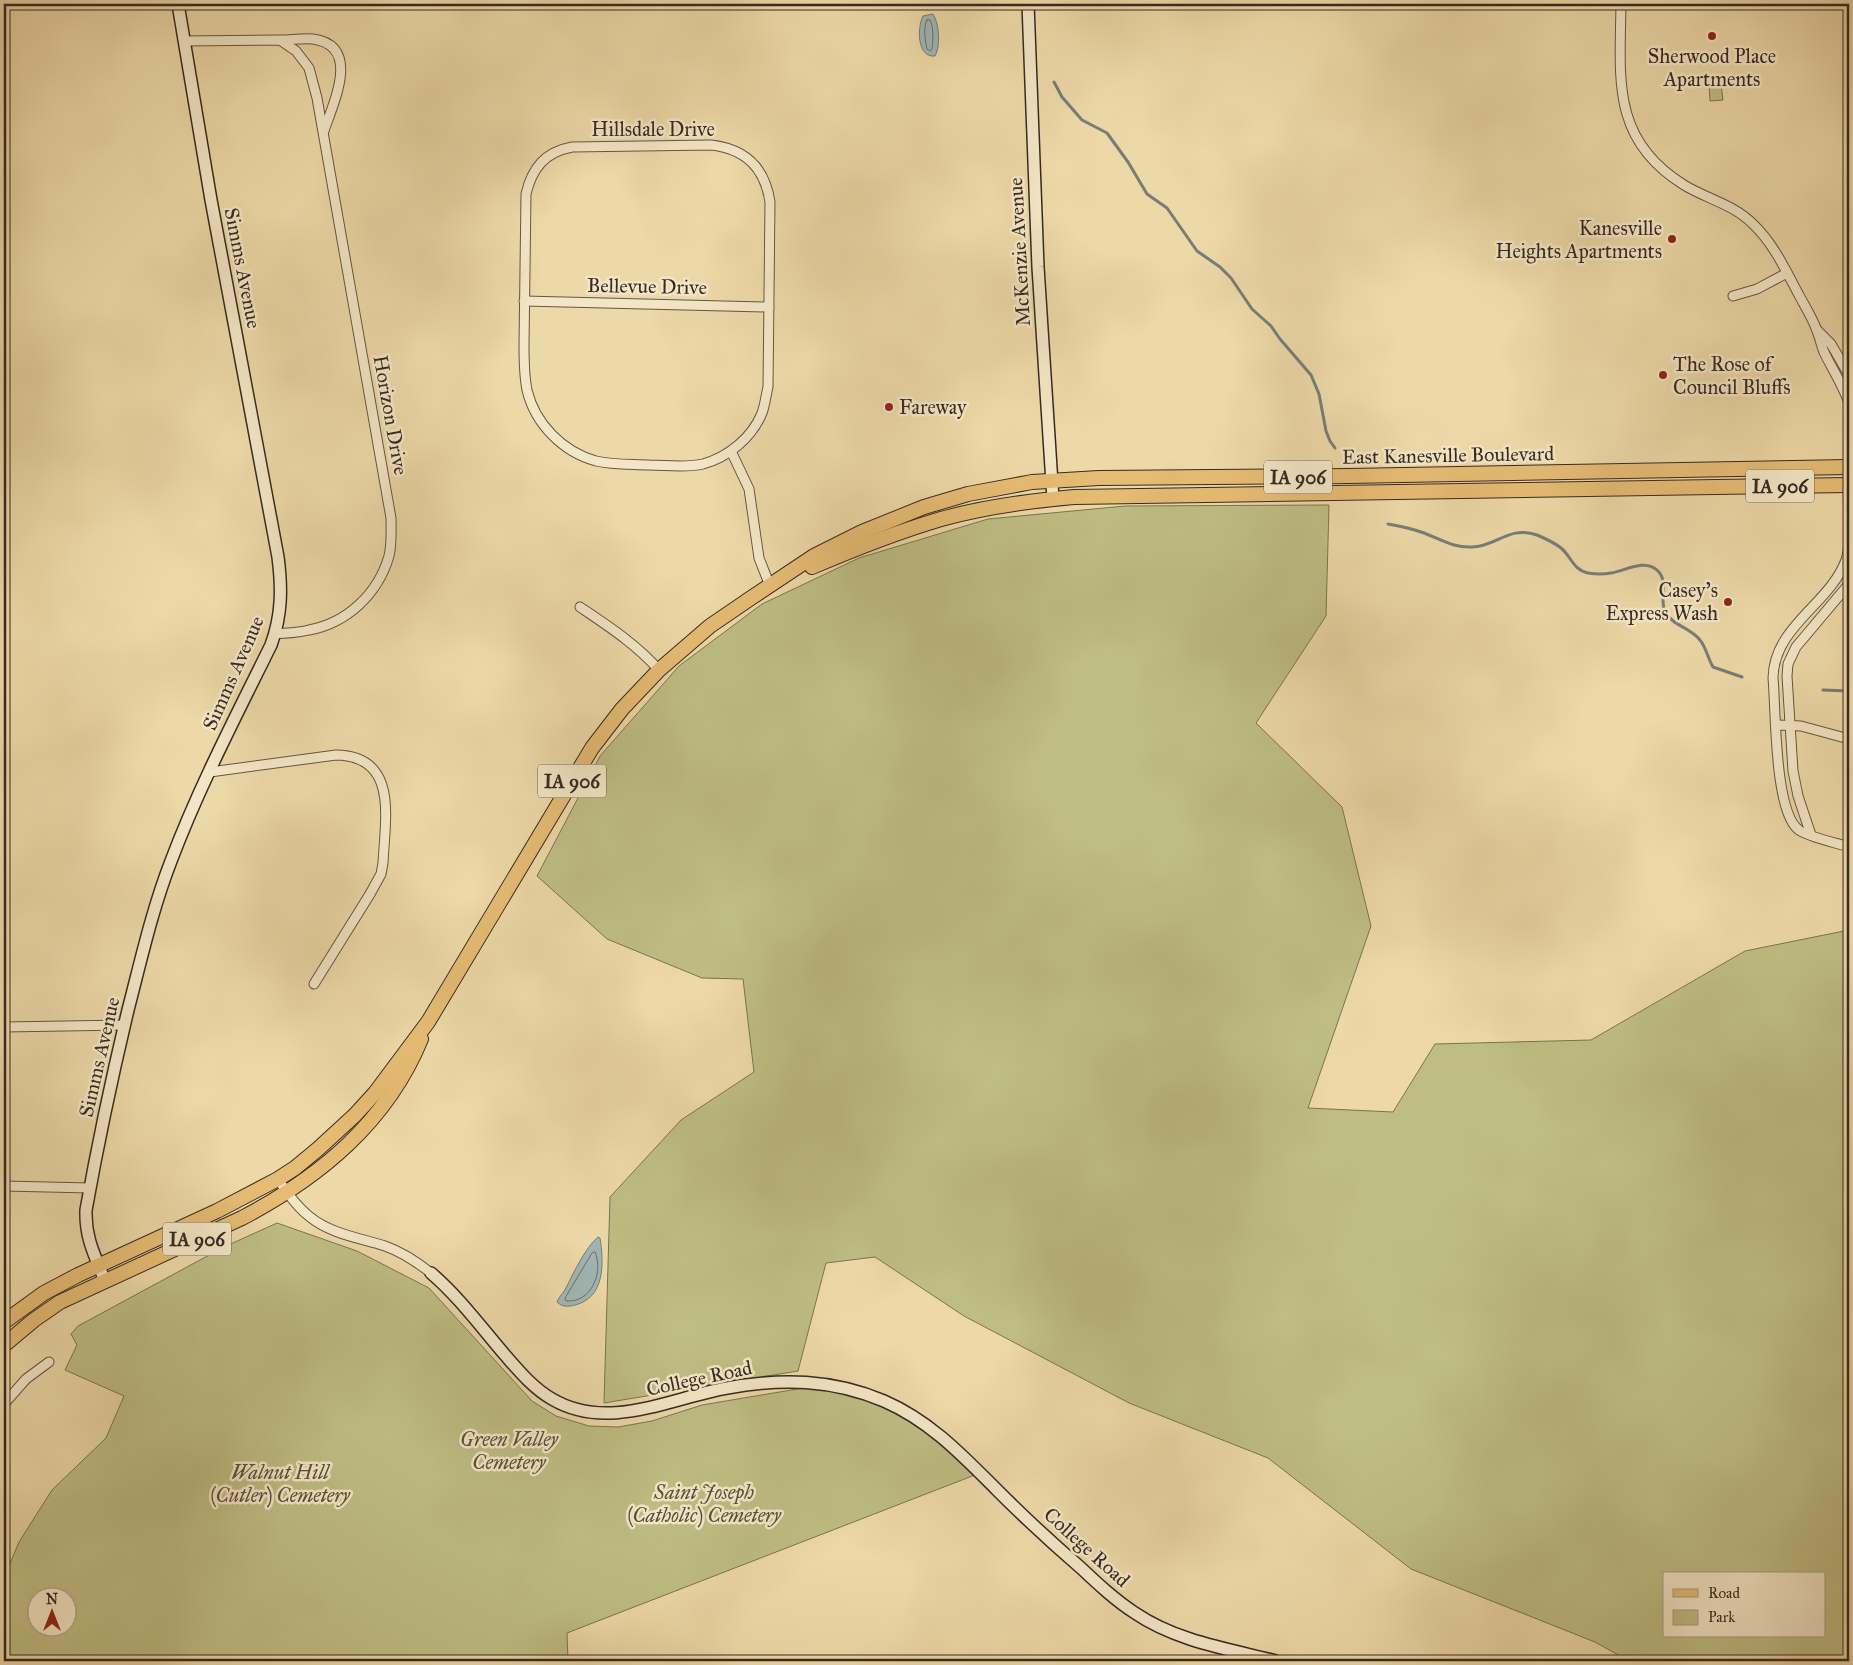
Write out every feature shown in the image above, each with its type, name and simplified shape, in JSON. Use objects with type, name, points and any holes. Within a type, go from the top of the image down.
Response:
[{"type":"main road","name":"East Kanesville Boulevard","points":[[4,1322],[44,1293],[98,1265],[216,1211],[278,1179],[318,1149],[355,1115],[375,1093],[428,1022],[592,748],[622,710],[659,670],[710,626],[814,556],[863,531],[943,500],[989,490],[1052,480],[1849,468]]},
{"type":"main road","name":"East Kanesville Boulevard","points":[[770,586],[838,556],[942,519],[995,507],[1053,499],[1102,495],[1358,493],[1849,481]]},
{"type":"main road","name":"East Kanesville Boulevard","points":[[4,1345],[34,1320],[60,1302],[242,1218],[287,1193],[320,1170],[341,1152],[377,1115],[406,1073],[428,1022]]},
{"type":"street","name":"Simms Avenue","points":[[105,1281],[88,1240],[86,1210],[110,1087],[125,1025],[157,902],[178,845],[275,634],[281,602],[278,557],[210,200],[178,4]]},
{"type":"street","name":"McKenzie Avenue","points":[[1028,4],[1037,257],[1053,499]]},
{"type":"street","points":[[1621,4],[1620,67],[1622,92],[1632,130],[1643,149],[1657,165],[1686,187],[1731,207],[1753,223],[1775,250],[1817,330],[1825,353],[1849,403]]},
{"type":"street","name":"Horizon Drive","points":[[184,41],[304,38],[319,40],[329,45],[338,56],[342,72],[323,134]]},
{"type":"street","name":"Horizon Drive","points":[[275,634],[309,631],[341,619],[360,604],[378,582],[391,546],[391,518],[317,98],[309,68],[296,52],[280,40]]},
{"type":"street","name":"Hillsdale Drive","points":[[724,146],[746,157],[760,171],[768,189],[770,202],[768,387],[762,412],[752,431],[731,451],[716,459],[694,465],[612,464],[597,461],[572,451],[547,430],[534,409],[527,389],[524,370],[524,301],[526,194],[533,172],[545,158],[555,152],[572,147],[724,146]]},
{"type":"street","points":[[1733,296],[1757,289],[1787,273]]},
{"type":"street","name":"Bellevue Drive","points":[[524,301],[770,307]]},
{"type":"street","points":[[1817,330],[1831,344],[1849,375]]},
{"type":"street","points":[[731,451],[749,489],[758,558],[770,586]]},
{"type":"street","points":[[1849,481],[1848,555],[1835,579],[1788,634],[1779,649],[1773,672],[1779,771],[1785,802],[1793,824],[1799,831],[1849,847]]},
{"type":"street","points":[[1812,835],[1794,781],[1788,664],[1793,650],[1849,584]]},
{"type":"street","points":[[580,607],[628,640],[659,670]]},
{"type":"street","points":[[1776,726],[1790,725],[1813,729],[1849,739]]},
{"type":"street","points":[[210,772],[336,754],[360,759],[371,766],[380,776],[385,792],[381,874],[314,984]]},
{"type":"street","points":[[4,1027],[125,1025]]},
{"type":"street","name":"College Road","points":[[278,1179],[287,1193],[310,1217],[321,1224],[335,1231],[386,1247],[415,1261],[431,1273],[448,1288],[530,1383],[553,1400],[568,1406],[599,1413],[616,1413],[638,1411],[729,1388],[753,1384],[798,1382],[851,1388],[912,1415],[941,1435],[1048,1539],[1108,1593],[1150,1623],[1173,1633],[1276,1661]]},
{"type":"street","points":[[4,1186],[90,1188]]},
{"type":"street","points":[[4,1404],[26,1378],[48,1362]]},
{"type":"green space","points":[[1721,84],[1723,100],[1710,101],[1709,85]]},
{"type":"green space","points":[[1329,505],[1326,616],[1256,723],[1342,807],[1371,926],[1308,1108],[1393,1112],[1435,1044],[1591,1040],[1745,951],[1849,930],[1849,1661],[1629,1661],[1595,1642],[1411,1569],[1268,1458],[1129,1403],[964,1316],[875,1257],[826,1263],[798,1371],[604,1403],[610,1197],[681,1120],[754,1072],[743,979],[702,978],[607,939],[537,876],[600,756],[679,666],[762,604],[859,558],[988,519],[1125,506]]},
{"type":"green space","name":"Walnut Hill (Cutler) Cemetery","points":[[277,1223],[357,1251],[429,1288],[532,1401],[556,1416],[589,1426],[618,1427],[652,1421],[702,1405],[827,1384],[924,1422],[980,1473],[567,1633],[568,1661],[4,1661],[4,1578],[19,1542],[52,1490],[106,1438],[124,1396],[65,1370],[77,1345],[71,1334],[78,1326],[224,1247]]},
{"type":"water","points":[[933,14],[937,23],[938,35],[938,46],[935,56],[925,52],[919,34],[923,16]]},
{"type":"water","points":[[598,1237],[600,1238],[602,1268],[597,1287],[585,1301],[570,1306],[561,1305],[557,1302],[558,1300],[584,1254]]},
{"type":"waterway","points":[[1054,82],[1062,97],[1082,120],[1107,133],[1128,162],[1147,194],[1167,208],[1197,251],[1220,267],[1231,278],[1252,309],[1271,326],[1311,375],[1319,394],[1326,431],[1335,448]]},
{"type":"waterway","points":[[1388,524],[1413,529],[1465,547],[1488,544],[1510,534],[1527,533],[1537,535],[1559,546],[1579,569],[1588,573],[1611,573],[1641,565],[1653,567],[1658,571],[1663,580],[1663,606],[1668,616],[1700,640],[1713,667],[1742,677]]},
{"type":"waterway","points":[[1823,690],[1849,691]]},
{"type":"place","name":"Sherwood Place Apartments","points":[[1712,36]]},
{"type":"place","name":"Kanesville Heights Apartments","points":[[1672,239]]},
{"type":"place","name":"The Rose of Council Bluffs","points":[[1663,375]]},
{"type":"place","name":"Fareway","points":[[889,407]]},
{"type":"place","name":"Casey's Express Wash","points":[[1728,602]]},
{"type":"park label","name":"Green Valley Cemetery","points":[[509,1450]]},
{"type":"park label","name":"Saint Joseph (Catholic) Cemetery","points":[[704,1504]]}]
